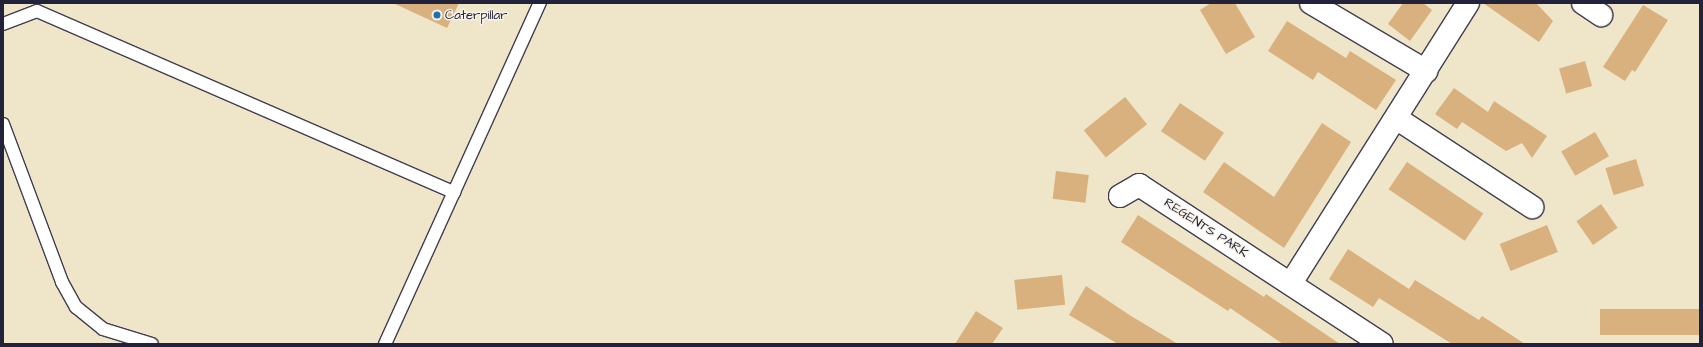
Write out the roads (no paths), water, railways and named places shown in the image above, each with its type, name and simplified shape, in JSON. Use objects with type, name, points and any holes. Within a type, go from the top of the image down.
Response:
[{"type":"street","points":[[1311,3],[1426,71]]},
{"type":"street","points":[[1292,283],[1468,3]]},
{"type":"street","points":[[1583,3],[1601,15]]},
{"type":"street","points":[[1396,118],[1532,207]]},
{"type":"street","name":"REGENTS PARK","points":[[1120,196],[1139,185],[1292,283],[1382,344]]},
{"type":"lane","points":[[385,344],[540,3]]},
{"type":"lane","points":[[3,24],[37,11],[454,192]]},
{"type":"lane","points":[[3,124],[62,282],[76,307],[103,330],[152,344]]},
{"type":"place","name":"Caterpillar","points":[[437,15]]}]
